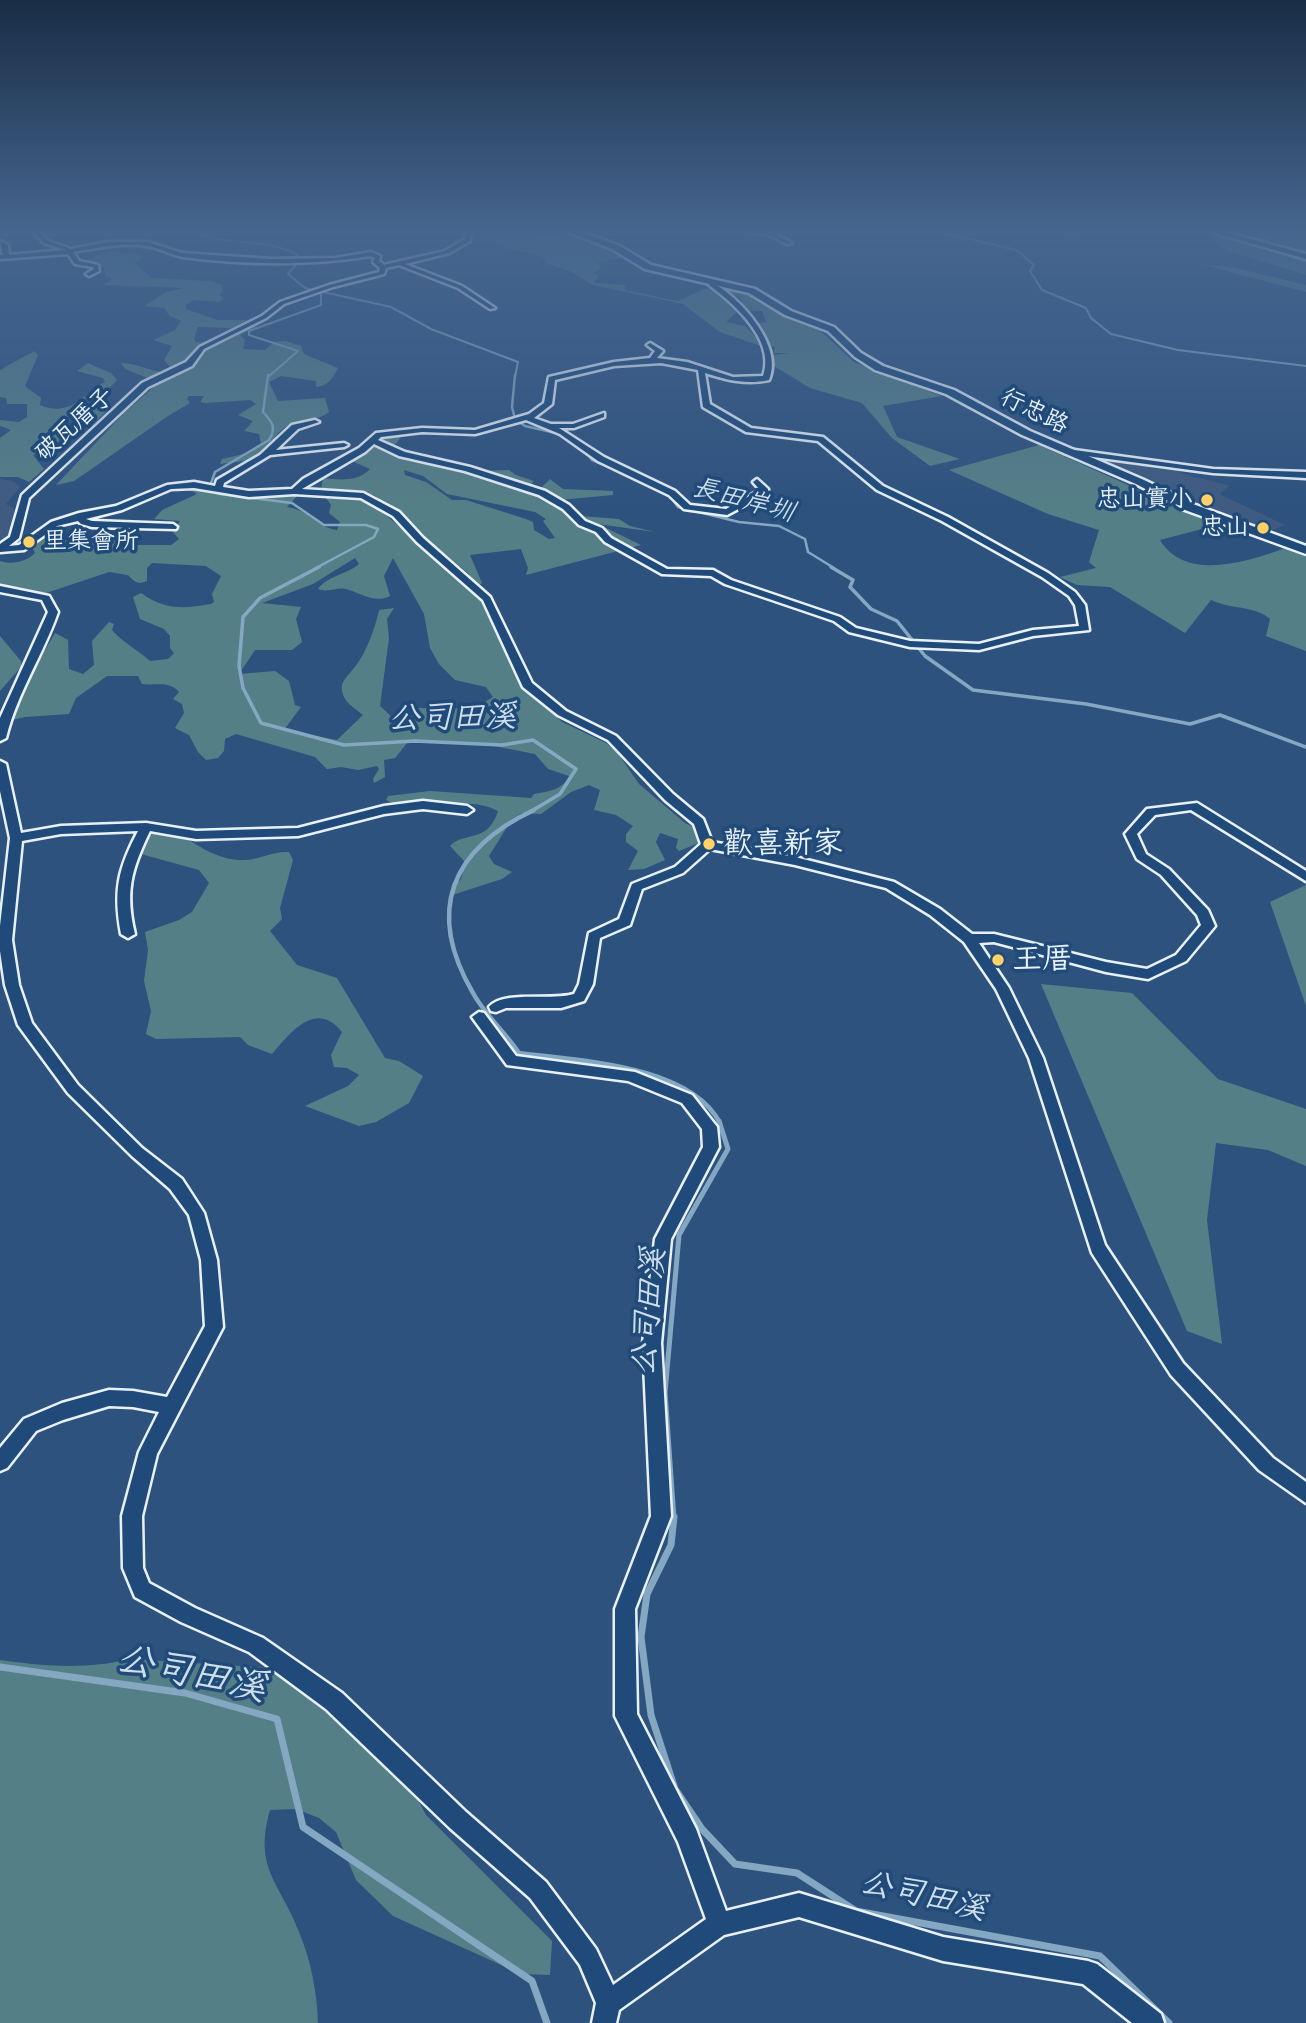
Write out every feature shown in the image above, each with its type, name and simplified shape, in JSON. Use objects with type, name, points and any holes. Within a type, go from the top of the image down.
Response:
[{"type":"street","name":"破瓦厝子","points":[[0,549],[14,538],[25,497],[145,386],[189,364],[202,348],[255,321]]},
{"type":"street","points":[[529,420],[548,404],[552,379],[607,365],[652,360],[701,368],[740,381],[759,380],[769,375],[767,345],[750,321]]},
{"type":"street","name":"行忠路","points":[[811,321],[831,329],[858,355],[879,368],[940,388],[1026,433],[1189,507],[1306,550]]},
{"type":"street","points":[[650,345],[659,351],[652,360]]},
{"type":"street","points":[[374,441],[402,454],[467,469],[542,493],[566,507],[582,523],[599,530],[608,540],[665,572],[713,573],[728,582],[836,619],[853,630],[910,644],[979,647],[1033,634],[1085,628],[1080,605],[1072,594],[946,519],[880,488],[820,439],[749,430],[706,405],[701,368]]},
{"type":"street","points":[[294,491],[374,441],[379,435],[398,431],[466,433],[529,420],[567,427],[601,415]]},
{"type":"street","points":[[529,420],[563,432],[601,459],[672,493],[687,507],[715,513],[733,510],[765,491],[757,482]]},
{"type":"street","points":[[218,488],[220,482],[247,468],[295,427],[315,422]]},
{"type":"street","points":[[266,453],[344,445]]},
{"type":"street","points":[[1068,451],[1213,471],[1306,475]]},
{"type":"street","points":[[0,549],[21,548],[54,524],[119,508],[170,487],[194,485],[249,494],[294,491],[363,496],[396,514],[419,540],[487,599],[527,685],[562,713],[612,738],[670,797],[699,822],[707,845]]},
{"type":"street","points":[[79,516],[84,522],[92,524],[173,527]]},
{"type":"street","points":[[0,589],[46,598],[53,612],[48,629],[5,713],[0,737]]},
{"type":"street","points":[[0,764],[16,838],[5,940],[12,985],[25,1025],[73,1089],[137,1152],[176,1184],[197,1213],[209,1260],[214,1327],[148,1452],[132,1516],[133,1568],[142,1590],[188,1615],[256,1645],[334,1701],[458,1820],[538,1890],[588,1957],[606,2016],[719,1924],[799,1906],[943,1949],[1088,1973],[1152,2023]]},
{"type":"street","points":[[16,838],[61,830],[146,827],[196,835],[298,832],[384,810],[423,805],[467,810]]},
{"type":"street","points":[[969,939],[994,938],[1106,967],[1148,974],[1181,958],[1209,926],[1202,914],[1165,872],[1141,856],[1131,834],[1151,812],[1193,806],[1306,877]]},
{"type":"street","points":[[128,934],[120,902],[127,864],[146,827]]},
{"type":"street","points":[[707,845],[795,861],[890,885],[935,912],[969,939],[1002,988],[1036,1058],[1098,1248],[1177,1369],[1266,1464],[1306,1493]]},
{"type":"street","points":[[496,1007],[504,1003],[561,1003],[579,998],[586,984],[594,936],[625,922],[636,887],[679,870],[707,845]]},
{"type":"street","points":[[479,1017],[512,1061],[630,1076],[687,1099],[709,1127],[711,1147],[663,1239],[652,1343],[660,1516],[625,1609],[626,1716],[688,1837],[719,1924]]},
{"type":"street","points":[[0,1462],[30,1425],[62,1412],[109,1398],[133,1399],[170,1406]]},
{"type":"shaded area","name":"忠山實小","points":[[1101,457],[1184,468],[1180,473],[1230,486],[1219,494],[1285,525],[1267,532],[1194,506],[1097,460]]},
{"type":"shaded area","points":[[0,479],[13,481],[20,487],[6,504],[14,509],[13,521],[5,543],[0,545]]},
{"type":"green space","points":[[181,321],[244,321],[232,328],[198,327],[194,339],[196,342],[220,341],[252,325],[257,327],[240,335],[245,340],[243,349],[265,350],[274,342],[285,341],[301,346],[304,354],[338,368],[330,381],[316,387],[316,381],[281,376],[269,382],[278,401],[325,398],[329,412],[315,419],[289,425],[274,438],[275,446],[253,460],[220,464],[222,459],[248,453],[261,443],[259,434],[244,431],[253,421],[238,415],[256,404],[250,400],[205,403],[200,402],[204,396],[189,396],[187,399],[190,403],[74,481],[56,485],[124,413],[154,387],[150,379],[125,369],[121,363],[168,373],[171,368],[164,360],[172,346],[153,340],[175,330]]},
{"type":"green space","points":[[706,321],[727,321],[745,326],[761,342],[761,346],[720,332]]},
{"type":"green space","points":[[800,321],[823,333],[854,362],[942,396],[883,406],[897,437],[960,459],[930,466],[892,438],[862,403],[810,388],[774,366],[773,355],[790,353],[774,353],[775,347],[770,346],[754,324]]},
{"type":"green space","points":[[34,351],[38,355],[25,386],[41,398],[40,405],[51,408],[69,406],[105,382],[103,378],[77,371],[88,363],[111,373],[117,380],[100,398],[101,402],[110,408],[97,420],[89,419],[89,414],[96,406],[94,401],[78,403],[73,408],[59,441],[33,455],[44,469],[29,482],[18,477],[0,477],[0,438],[11,430],[0,426],[0,420],[19,422],[27,417],[27,404],[7,404],[6,398],[0,397],[0,370]]},
{"type":"green space","points":[[403,434],[393,448],[400,452],[478,471],[509,470],[534,481],[529,486],[540,489],[550,479],[563,489],[613,491],[613,495],[559,500],[580,516],[619,519],[630,526],[655,532],[598,524],[641,545],[526,575],[528,568],[521,549],[470,555],[482,583],[478,586],[468,573],[374,495],[321,491],[323,478],[354,478],[370,469],[352,461],[374,447],[382,436]],"holes":[[[404,470],[423,476],[447,494],[535,512],[546,519],[543,521],[555,538],[549,539],[534,530],[533,522],[526,519],[466,500],[452,500],[426,482],[405,475]]]},
{"type":"green space","points":[[1039,445],[1217,525],[1160,540],[1171,553],[1185,561],[1201,565],[1236,563],[1285,548],[1306,557],[1306,651],[1266,636],[1270,619],[1250,609],[1211,600],[1185,633],[1110,587],[1077,585],[1060,577],[1096,568],[1089,562],[1099,530],[1048,514],[949,470]]},
{"type":"green space","points":[[191,490],[250,497],[299,494],[287,507],[303,512],[324,526],[337,530],[340,522],[329,513],[331,505],[325,497],[361,496],[367,499],[480,595],[496,617],[520,683],[562,722],[606,743],[617,752],[639,784],[685,823],[696,828],[701,842],[679,851],[676,848],[678,839],[660,833],[656,842],[665,860],[644,869],[628,870],[638,851],[626,842],[626,834],[633,826],[616,815],[594,810],[600,790],[589,785],[571,792],[541,814],[522,813],[512,819],[489,856],[494,864],[512,872],[502,879],[452,895],[451,890],[461,879],[465,862],[450,846],[482,833],[494,821],[498,811],[470,804],[412,807],[386,800],[388,796],[430,791],[531,798],[534,794],[559,787],[569,776],[548,769],[535,754],[489,745],[408,742],[395,758],[384,760],[385,777],[374,783],[373,779],[379,769],[377,766],[358,770],[341,767],[327,769],[315,757],[236,734],[225,739],[224,751],[218,758],[206,760],[198,752],[189,735],[175,728],[184,713],[182,704],[173,699],[179,692],[167,685],[142,684],[138,676],[107,676],[76,698],[69,714],[25,717],[3,722],[55,633],[68,640],[69,669],[83,674],[94,665],[92,641],[109,622],[114,624],[112,630],[116,635],[150,661],[168,659],[174,653],[170,648],[170,636],[164,629],[140,619],[133,597],[141,593],[158,603],[174,607],[211,604],[214,602],[212,594],[221,576],[206,566],[152,563],[147,568],[147,581],[141,583],[128,575],[109,572],[46,593],[0,585],[0,561],[14,563],[27,559],[35,553],[31,545],[48,531],[54,540],[115,537],[119,545],[171,545],[179,539],[173,532],[180,521],[154,519],[162,510],[197,494]],"holes":[[[355,558],[359,564],[326,581],[318,589],[346,589],[378,599],[390,596],[384,576],[393,558],[424,614],[430,648],[439,664],[455,680],[486,687],[493,697],[480,705],[453,709],[419,708],[393,718],[380,706],[389,638],[387,619],[394,608],[379,610],[366,649],[342,687],[347,702],[363,715],[337,740],[284,730],[301,707],[295,705],[289,681],[275,671],[239,674],[255,650],[292,650],[302,642],[296,619],[301,607],[262,603],[313,584]]]},
{"type":"green space","points":[[0,636],[21,661],[21,667],[0,691]]},
{"type":"green space","points":[[172,826],[197,845],[226,858],[246,860],[289,852],[293,860],[280,908],[282,919],[270,931],[297,965],[337,978],[385,1058],[399,1061],[423,1076],[409,1103],[376,1122],[359,1126],[305,1106],[348,1086],[359,1075],[347,1068],[334,1067],[331,1055],[342,1032],[323,1019],[313,1019],[295,1029],[272,1054],[248,1045],[240,1037],[156,1039],[146,1034],[151,1011],[144,981],[148,950],[145,932],[179,920],[192,912],[209,883],[199,870],[141,854],[143,844],[158,828]]},
{"type":"green space","points":[[1306,885],[1306,1006],[1270,902]]},
{"type":"green space","points":[[1041,984],[1132,993],[1218,1079],[1306,1109],[1306,1166],[1268,1150],[1216,1143],[1207,1220],[1222,1344],[1187,1331]]},
{"type":"green space","points":[[129,1659],[272,1668],[288,1676],[417,1798],[426,1815],[552,1941],[550,1975],[521,1974],[393,1916],[356,1880],[336,1832],[319,1818],[296,1809],[270,1810],[265,1847],[267,1861],[307,1954],[315,1988],[318,2023],[0,2023],[0,1660],[64,1666],[97,1665]]},
{"type":"waterway","name":"公司田溪","points":[[268,377],[298,351],[249,335],[249,331],[276,321]]},
{"type":"waterway","name":"長田岸圳","points":[[417,321],[518,362],[515,377]]},
{"type":"waterway","points":[[1095,321],[1111,334],[1178,350],[1306,366]]},
{"type":"waterway","name":"公司田溪","points":[[268,375],[263,412],[272,425],[273,432],[269,440],[215,472],[209,489],[220,494],[292,503],[324,525],[366,525],[378,529],[374,537],[316,568]]},
{"type":"waterway","name":"長田岸圳","points":[[515,375],[512,407],[515,419],[525,426],[560,434]]},
{"type":"waterway","name":"長田岸圳","points":[[585,450],[592,460],[615,469]]},
{"type":"waterway","name":"長田岸圳","points":[[667,492],[678,507],[739,522],[779,526],[805,539],[808,552],[834,568]]},
{"type":"waterway","name":"公司田溪","points":[[319,567],[260,598],[243,617],[239,666],[243,688],[261,723],[344,745],[415,741],[502,745],[533,740],[576,769],[560,794],[530,812]]},
{"type":"waterway","name":"長田岸圳","points":[[831,567],[853,580],[850,587],[871,609],[897,621],[925,656],[973,690],[1086,704],[1190,724],[1220,715],[1306,747]]},
{"type":"waterway","name":"公司田溪","points":[[534,810],[506,826],[483,844],[466,863],[454,885],[449,909],[451,935],[458,963],[473,993],[519,1053],[600,1063],[658,1077],[684,1088],[705,1103],[719,1122]]},
{"type":"waterway","name":"公司田溪","points":[[674,1518],[665,1393],[679,1235],[728,1149],[719,1122]]},
{"type":"waterway","name":"公司田溪","points":[[674,1518],[671,1545],[647,1594],[641,1637],[651,1715],[675,1789],[702,1829],[735,1864],[797,1873],[856,1911],[1100,1956],[1169,2023]]},
{"type":"waterway","name":"公司田溪","points":[[0,1667],[185,1693],[277,1719],[303,1827],[532,1981],[547,2023]]},
{"type":"place","name":"忠山實小","points":[[1207,500]]},
{"type":"place","name":"忠山","points":[[1263,528]]},
{"type":"place","name":"里集會所","points":[[29,542]]},
{"type":"place","name":"歡喜新家","points":[[709,844]]},
{"type":"place","name":"王厝","points":[[998,960]]}]
